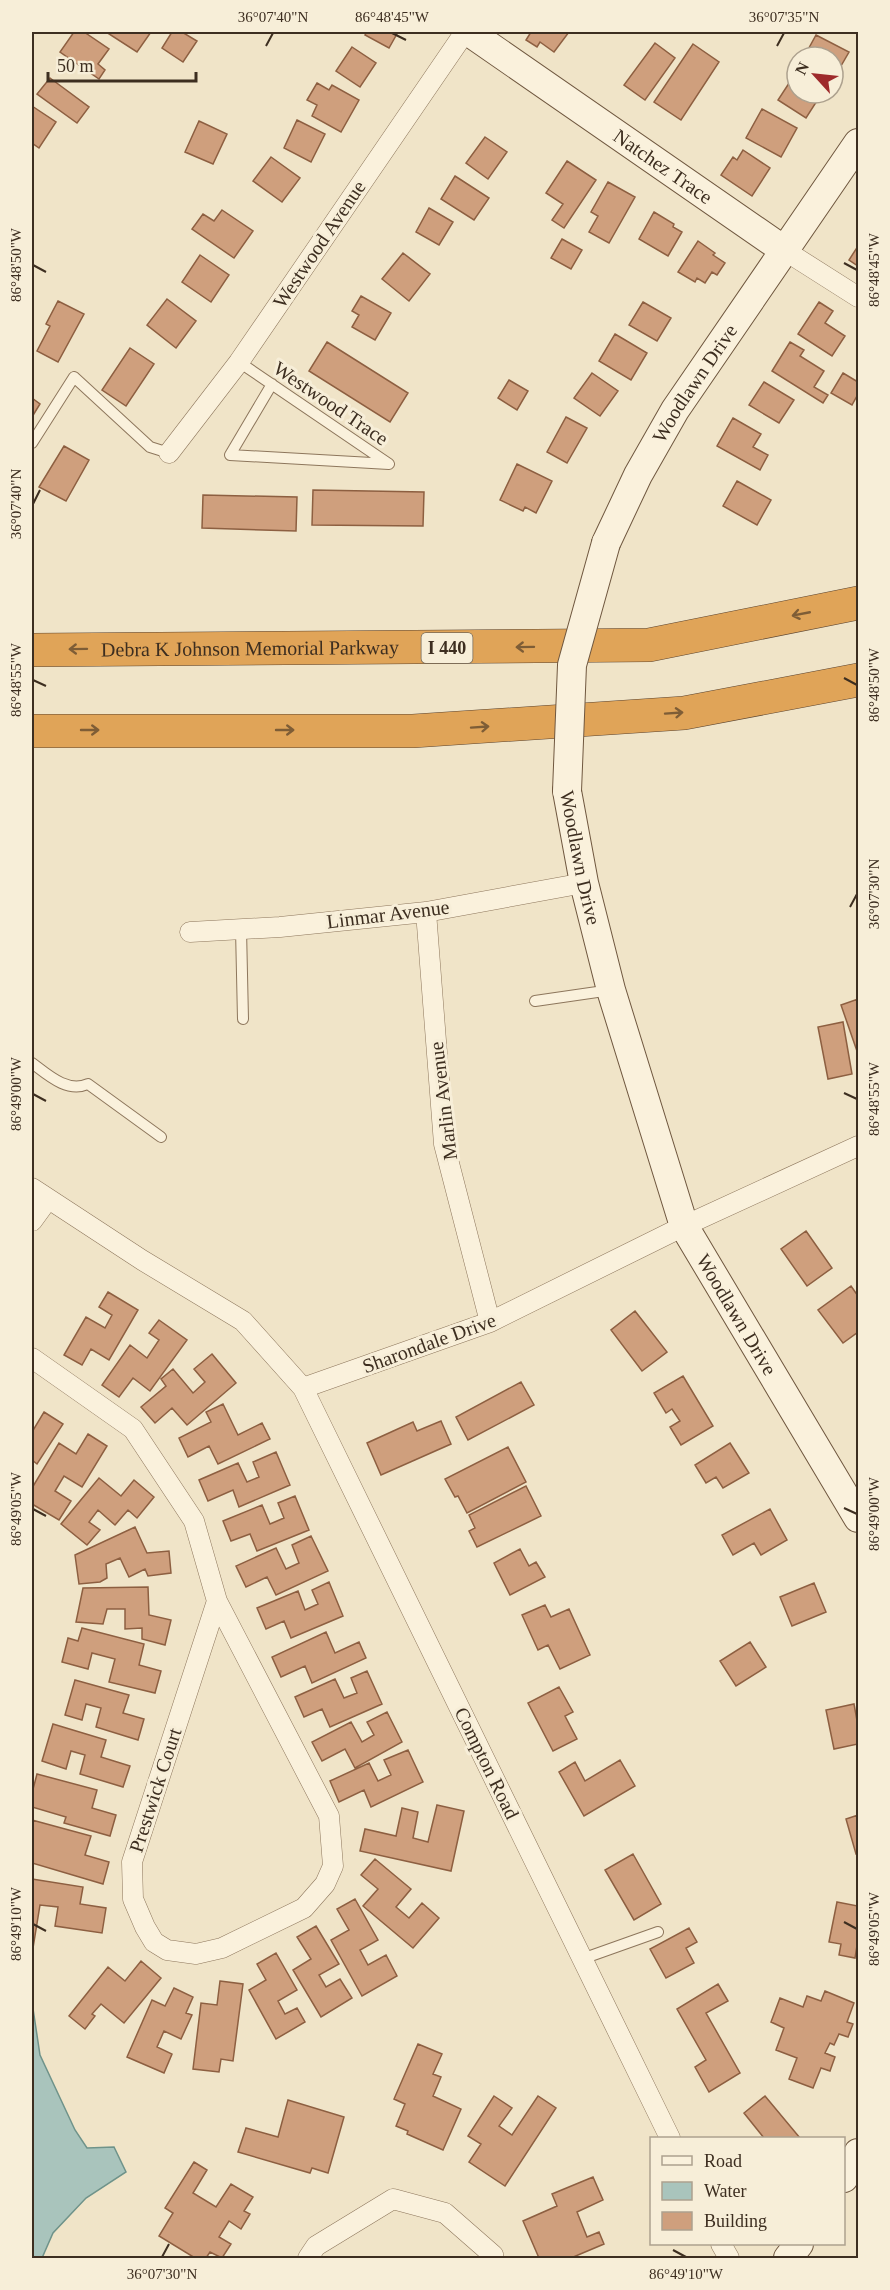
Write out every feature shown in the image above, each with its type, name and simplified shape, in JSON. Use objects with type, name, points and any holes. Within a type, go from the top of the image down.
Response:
[{"type":"highway","name":"Debra K Johnson Memorial Parkway","points":[[32,650],[649,645],[858,603]]},
{"type":"highway","points":[[32,731],[413,731],[684,713],[858,680]]},
{"type":"main road","name":"Natchez Trace","points":[[467,32],[784,250]]},
{"type":"main road","name":"Woodlawn Drive","points":[[858,143],[675,410],[638,475],[606,543],[572,664],[567,791],[584,883],[611,990],[684,1226],[858,1518]]},
{"type":"main road","points":[[788,2259],[798,2245]]},
{"type":"street","name":"Westwood Avenue","points":[[169,453],[239,362],[467,32]]},
{"type":"street","name":"Natchez Trace","points":[[784,250],[858,297]]},
{"type":"street","name":"Linmar Avenue","points":[[190,932],[426,912],[584,883]]},
{"type":"street","name":"Marlin Avenue","points":[[426,912],[444,1144],[490,1322]]},
{"type":"street","name":"Sharondale Drive","points":[[303,1388],[490,1322],[684,1226],[858,1146]]},
{"type":"street","points":[[32,1188],[142,1260],[243,1321],[303,1388]]},
{"type":"street","points":[[32,1221],[48,1199]]},
{"type":"street","name":"Prestwick Court","points":[[32,1358],[133,1430],[194,1521],[217,1601],[329,1816],[333,1866],[325,1884],[304,1908],[222,1948],[196,1953],[167,1950],[154,1942],[133,1899],[132,1862],[217,1601]]},
{"type":"street","name":"Compton Road","points":[[303,1388],[669,2137]]},
{"type":"street","points":[[308,2259],[316,2246],[393,2199],[445,2213],[493,2255],[492,2259]]},
{"type":"street","points":[[722,2245],[729,2259]]},
{"type":"lane","name":"Westwood Trace","points":[[239,362],[272,384],[389,464],[230,455],[272,384]]},
{"type":"lane","points":[[32,443],[74,377],[150,447],[169,453]]},
{"type":"lane","points":[[241,929],[243,1019]]},
{"type":"lane","points":[[536,1001],[611,990]]},
{"type":"lane","points":[[32,1063],[54,1080],[80,1088],[88,1084],[161,1137]]},
{"type":"lane","points":[[582,1959],[658,1932]]},
{"type":"water","points":[[32,2002],[40,2055],[75,2130],[87,2148],[114,2147],[126,2172],[86,2198],[53,2233],[42,2258],[32,2258]]},
{"type":"building","points":[[74,32],[84,32],[109,49],[98,64],[105,70],[99,79],[60,52]]},
{"type":"building","points":[[106,32],[151,32],[137,52]]},
{"type":"building","points":[[172,32],[182,32],[197,41],[183,62],[162,48]]},
{"type":"building","points":[[367,32],[398,32],[389,48],[365,35]]},
{"type":"building","points":[[531,32],[569,32],[554,52],[540,42],[537,47],[526,40]]},
{"type":"building","points":[[816,35],[835,45],[811,45]]},
{"type":"building","points":[[655,43],[675,58],[645,100],[624,85]]},
{"type":"building","points":[[693,44],[719,62],[681,120],[654,102]]},
{"type":"building","points":[[352,47],[376,63],[360,87],[336,71]]},
{"type":"building","points":[[50,78],[89,107],[77,123],[37,94]]},
{"type":"building","points":[[317,83],[329,90],[332,85],[359,100],[341,132],[312,116],[317,105],[307,100]]},
{"type":"building","points":[[785,89],[785,104],[778,100]]},
{"type":"building","points":[[786,105],[814,105],[806,118]]},
{"type":"building","points":[[32,106],[56,122],[39,148],[32,143]]},
{"type":"building","points":[[762,109],[797,128],[781,157],[746,138]]},
{"type":"building","points":[[297,120],[325,134],[311,162],[284,148]]},
{"type":"building","points":[[199,121],[227,134],[213,164],[185,152]]},
{"type":"building","points":[[485,137],[507,152],[488,179],[466,163]]},
{"type":"building","points":[[743,150],[770,168],[752,196],[721,175],[733,157],[737,160]]},
{"type":"building","points":[[271,157],[300,178],[282,202],[253,181]]},
{"type":"building","points":[[567,161],[596,180],[564,228],[552,220],[563,204],[546,193]]},
{"type":"building","points":[[455,176],[489,198],[474,220],[441,199]]},
{"type":"building","points":[[608,182],[635,197],[609,243],[589,232],[598,216],[591,212]]},
{"type":"building","points":[[429,208],[453,222],[439,245],[416,232]]},
{"type":"building","points":[[222,210],[253,231],[234,258],[192,229],[203,214],[214,221]]},
{"type":"building","points":[[654,212],[674,224],[673,227],[682,232],[668,256],[639,239]]},
{"type":"building","points":[[562,239],[582,250],[571,269],[551,258]]},
{"type":"building","points":[[698,241],[725,263],[717,275],[712,272],[705,283],[697,278],[695,282],[678,272]]},
{"type":"building","points":[[858,246],[858,266],[849,260]]},
{"type":"building","points":[[403,253],[430,274],[409,301],[382,279]]},
{"type":"building","points":[[200,255],[229,275],[211,302],[182,282]]},
{"type":"building","points":[[361,296],[391,313],[375,340],[352,327],[359,315],[352,311]]},
{"type":"building","points":[[167,299],[196,321],[176,348],[147,325]]},
{"type":"building","points":[[58,301],[84,314],[58,362],[37,351],[50,326],[46,324]]},
{"type":"building","points":[[643,302],[671,318],[657,341],[629,325]]},
{"type":"building","points":[[819,302],[833,311],[825,323],[845,336],[832,356],[798,334]]},
{"type":"building","points":[[615,334],[647,353],[631,380],[599,361]]},
{"type":"building","points":[[327,342],[408,393],[390,422],[309,371]]},
{"type":"building","points":[[790,342],[804,350],[800,356],[824,371],[814,387],[828,395],[823,403],[772,371]]},
{"type":"building","points":[[130,348],[154,364],[126,406],[102,390]]},
{"type":"building","points":[[592,373],[618,391],[600,416],[574,398]]},
{"type":"building","points":[[843,373],[858,382],[858,394],[852,405],[831,393]]},
{"type":"building","points":[[509,380],[528,391],[517,410],[498,398]]},
{"type":"building","points":[[764,382],[794,400],[779,423],[749,405]]},
{"type":"building","points":[[32,398],[40,404],[32,417]]},
{"type":"building","points":[[566,417],[587,428],[567,463],[547,452]]},
{"type":"building","points":[[733,418],[761,434],[753,447],[768,455],[760,470],[717,446]]},
{"type":"building","points":[[64,446],[89,460],[66,501],[39,487]]},
{"type":"building","points":[[517,464],[552,481],[536,513],[525,507],[523,511],[500,500]]},
{"type":"building","points":[[737,481],[771,500],[757,525],[723,506]]},
{"type":"building","points":[[313,490],[424,492],[423,526],[312,525]]},
{"type":"building","points":[[203,495],[297,497],[296,531],[202,528]]},
{"type":"building","points":[[858,999],[858,1054],[841,1005]]},
{"type":"building","points":[[843,1022],[852,1074],[828,1079],[818,1027]]},
{"type":"building","points":[[806,1231],[832,1268],[807,1286],[781,1249]]},
{"type":"building","points":[[851,1286],[858,1296],[858,1332],[843,1343],[818,1310]]},
{"type":"building","points":[[108,1292],[138,1310],[109,1360],[91,1349],[82,1365],[64,1355],[86,1317],[105,1328],[112,1315],[99,1307]]},
{"type":"building","points":[[635,1311],[667,1352],[642,1371],[611,1330]]},
{"type":"building","points":[[159,1320],[187,1340],[150,1391],[133,1378],[119,1397],[102,1385],[130,1345],[147,1358],[159,1340],[149,1333]]},
{"type":"building","points":[[212,1354],[236,1383],[187,1425],[172,1408],[155,1423],[141,1407],[166,1386],[161,1379],[173,1369],[193,1393],[205,1382],[194,1369]]},
{"type":"building","points":[[683,1376],[713,1426],[681,1445],[670,1427],[680,1421],[672,1409],[666,1413],[654,1393]]},
{"type":"building","points":[[521,1382],[534,1405],[468,1440],[456,1417]]},
{"type":"building","points":[[223,1404],[238,1435],[262,1423],[270,1439],[218,1464],[209,1446],[188,1457],[179,1438],[211,1422],[206,1412]]},
{"type":"building","points":[[44,1412],[63,1424],[37,1464],[32,1460],[32,1432]]},
{"type":"building","points":[[441,1421],[451,1444],[381,1475],[367,1443],[413,1422],[417,1431]]},
{"type":"building","points":[[88,1434],[107,1446],[82,1487],[64,1476],[55,1491],[71,1501],[59,1520],[32,1504],[32,1488],[59,1443],[76,1454]]},
{"type":"building","points":[[730,1443],[749,1473],[723,1488],[716,1477],[706,1483],[695,1465]]},
{"type":"building","points":[[508,1447],[526,1482],[467,1513],[445,1479]]},
{"type":"building","points":[[276,1452],[290,1485],[239,1507],[233,1490],[208,1501],[199,1480],[238,1463],[247,1482],[259,1477],[253,1462]]},
{"type":"building","points":[[99,1478],[121,1496],[134,1480],[154,1497],[137,1518],[128,1510],[115,1525],[98,1510],[89,1522],[100,1530],[87,1545],[61,1524]]},
{"type":"building","points":[[526,1486],[541,1516],[477,1547],[469,1531],[475,1528],[469,1515]]},
{"type":"building","points":[[295,1496],[309,1530],[257,1551],[250,1534],[231,1541],[223,1521],[262,1505],[270,1524],[284,1518],[278,1503]]},
{"type":"building","points":[[770,1509],[787,1540],[761,1555],[754,1543],[733,1555],[722,1535]]},
{"type":"building","points":[[135,1527],[147,1553],[169,1551],[171,1573],[148,1576],[145,1569],[129,1577],[120,1558],[106,1564],[107,1578],[100,1582],[79,1584],[75,1555]]},
{"type":"building","points":[[311,1536],[328,1571],[276,1595],[267,1577],[246,1587],[236,1566],[276,1548],[286,1569],[299,1563],[292,1545]]},
{"type":"building","points":[[520,1549],[529,1566],[536,1562],[545,1577],[510,1595],[494,1563]]},
{"type":"building","points":[[329,1582],[343,1616],[291,1638],[284,1621],[266,1629],[257,1608],[298,1591],[305,1610],[318,1604],[312,1590]]},
{"type":"building","points":[[814,1583],[826,1612],[792,1626],[780,1597]]},
{"type":"building","points":[[148,1587],[149,1615],[171,1620],[165,1645],[142,1639],[142,1628],[125,1629],[125,1609],[107,1609],[103,1624],[76,1622],[83,1588]]},
{"type":"building","points":[[545,1605],[551,1617],[569,1609],[590,1655],[560,1669],[548,1645],[538,1650],[522,1615]]},
{"type":"building","points":[[82,1628],[144,1644],[139,1665],[161,1671],[155,1693],[109,1682],[115,1659],[92,1653],[88,1669],[62,1662],[68,1638],[78,1641]]},
{"type":"building","points":[[326,1632],[335,1653],[359,1642],[366,1658],[312,1683],[305,1666],[281,1677],[272,1657]]},
{"type":"building","points":[[750,1642],[766,1667],[736,1686],[720,1661]]},
{"type":"building","points":[[367,1671],[382,1704],[330,1727],[322,1709],[304,1717],[295,1697],[335,1679],[344,1698],[357,1693],[351,1678]]},
{"type":"building","points":[[75,1680],[129,1695],[123,1713],[144,1719],[138,1740],[96,1727],[101,1708],[86,1704],[82,1720],[65,1715]]},
{"type":"building","points":[[559,1687],[573,1712],[565,1716],[577,1739],[553,1751],[528,1703]]},
{"type":"building","points":[[854,1704],[858,1744],[834,1749],[826,1710]]},
{"type":"building","points":[[387,1712],[402,1742],[355,1768],[345,1749],[322,1761],[312,1742],[351,1722],[362,1742],[374,1735],[367,1722]]},
{"type":"building","points":[[53,1724],[106,1740],[101,1757],[130,1766],[123,1787],[80,1774],[85,1755],[71,1751],[66,1769],[42,1761]]},
{"type":"building","points":[[408,1750],[423,1782],[371,1807],[364,1790],[339,1802],[330,1781],[369,1763],[378,1781],[391,1775],[384,1760]]},
{"type":"building","points":[[620,1760],[635,1786],[584,1816],[559,1772],[575,1762],[585,1781]]},
{"type":"building","points":[[37,1774],[97,1790],[92,1808],[116,1815],[110,1836],[64,1823],[66,1817],[32,1807],[32,1793]]},
{"type":"building","points":[[437,1805],[464,1811],[451,1871],[360,1851],[365,1829],[396,1836],[402,1808],[418,1812],[413,1838],[428,1842]]},
{"type":"building","points":[[858,1815],[858,1853],[856,1854],[846,1819]]},
{"type":"building","points":[[32,1820],[91,1836],[85,1855],[109,1862],[103,1884],[32,1863]]},
{"type":"building","points":[[633,1854],[661,1904],[634,1920],[605,1870]]},
{"type":"building","points":[[375,1859],[411,1889],[396,1907],[409,1918],[422,1903],[439,1918],[413,1948],[363,1906],[378,1889],[361,1875]]},
{"type":"building","points":[[32,1879],[83,1887],[80,1904],[106,1908],[102,1933],[55,1926],[58,1907],[40,1905],[32,1948]]},
{"type":"building","points":[[355,1899],[378,1940],[360,1950],[368,1965],[386,1955],[397,1976],[362,1996],[331,1940],[349,1930],[337,1909]]},
{"type":"building","points":[[837,1902],[858,1906],[858,1939],[855,1958],[839,1955],[841,1944],[829,1942]]},
{"type":"building","points":[[316,1926],[339,1964],[319,1975],[326,1987],[340,1979],[352,1998],[321,2017],[293,1970],[311,1959],[297,1937]]},
{"type":"building","points":[[689,1928],[697,1942],[686,1948],[694,1963],[666,1978],[650,1949]]},
{"type":"building","points":[[276,1953],[297,1990],[278,2001],[285,2014],[297,2008],[305,2022],[276,2039],[249,1990],[266,1980],[257,1964]]},
{"type":"building","points":[[141,1961],[161,1978],[124,2023],[101,2004],[92,2014],[95,2016],[85,2029],[69,2016],[108,1967],[125,1981]]},
{"type":"building","points":[[220,1981],[243,1984],[233,2061],[221,2059],[219,2072],[193,2069],[201,2003],[217,2005]]},
{"type":"building","points":[[718,1984],[728,2001],[706,2013],[740,2073],[709,2092],[695,2067],[706,2060],[677,2009]]},
{"type":"building","points":[[174,1988],[193,1997],[186,2013],[192,2015],[181,2039],[164,2031],[157,2047],[172,2054],[164,2073],[127,2057],[152,2000],[165,2006]]},
{"type":"building","points":[[825,1991],[854,2003],[847,2022],[853,2024],[848,2037],[839,2034],[834,2045],[830,2043],[825,2053],[835,2057],[830,2071],[821,2068],[813,2088],[789,2079],[797,2058],[776,2050],[784,2028],[771,2022],[780,1998],[803,2007],[807,1996],[821,2001]]},
{"type":"building","points":[[418,2044],[442,2054],[433,2074],[441,2077],[433,2096],[461,2109],[443,2150],[407,2134],[408,2131],[396,2126],[405,2104],[394,2099]]},
{"type":"building","points":[[494,2096],[512,2108],[499,2126],[512,2135],[538,2096],[556,2108],[505,2186],[469,2162],[481,2144],[468,2136]]},
{"type":"building","points":[[765,2096],[799,2137],[763,2137],[744,2113]]},
{"type":"building","points":[[288,2100],[344,2117],[328,2173],[312,2168],[310,2173],[238,2152],[246,2128],[278,2137]]},
{"type":"building","points":[[194,2162],[207,2170],[193,2193],[216,2207],[231,2184],[253,2197],[244,2211],[250,2214],[241,2229],[229,2221],[219,2237],[231,2244],[222,2258],[210,2252],[206,2258],[195,2258],[159,2236],[173,2213],[165,2208]]},
{"type":"building","points":[[593,2177],[603,2200],[577,2212],[587,2237],[599,2232],[604,2244],[571,2258],[539,2258],[523,2221],[557,2206],[552,2194]]}]
